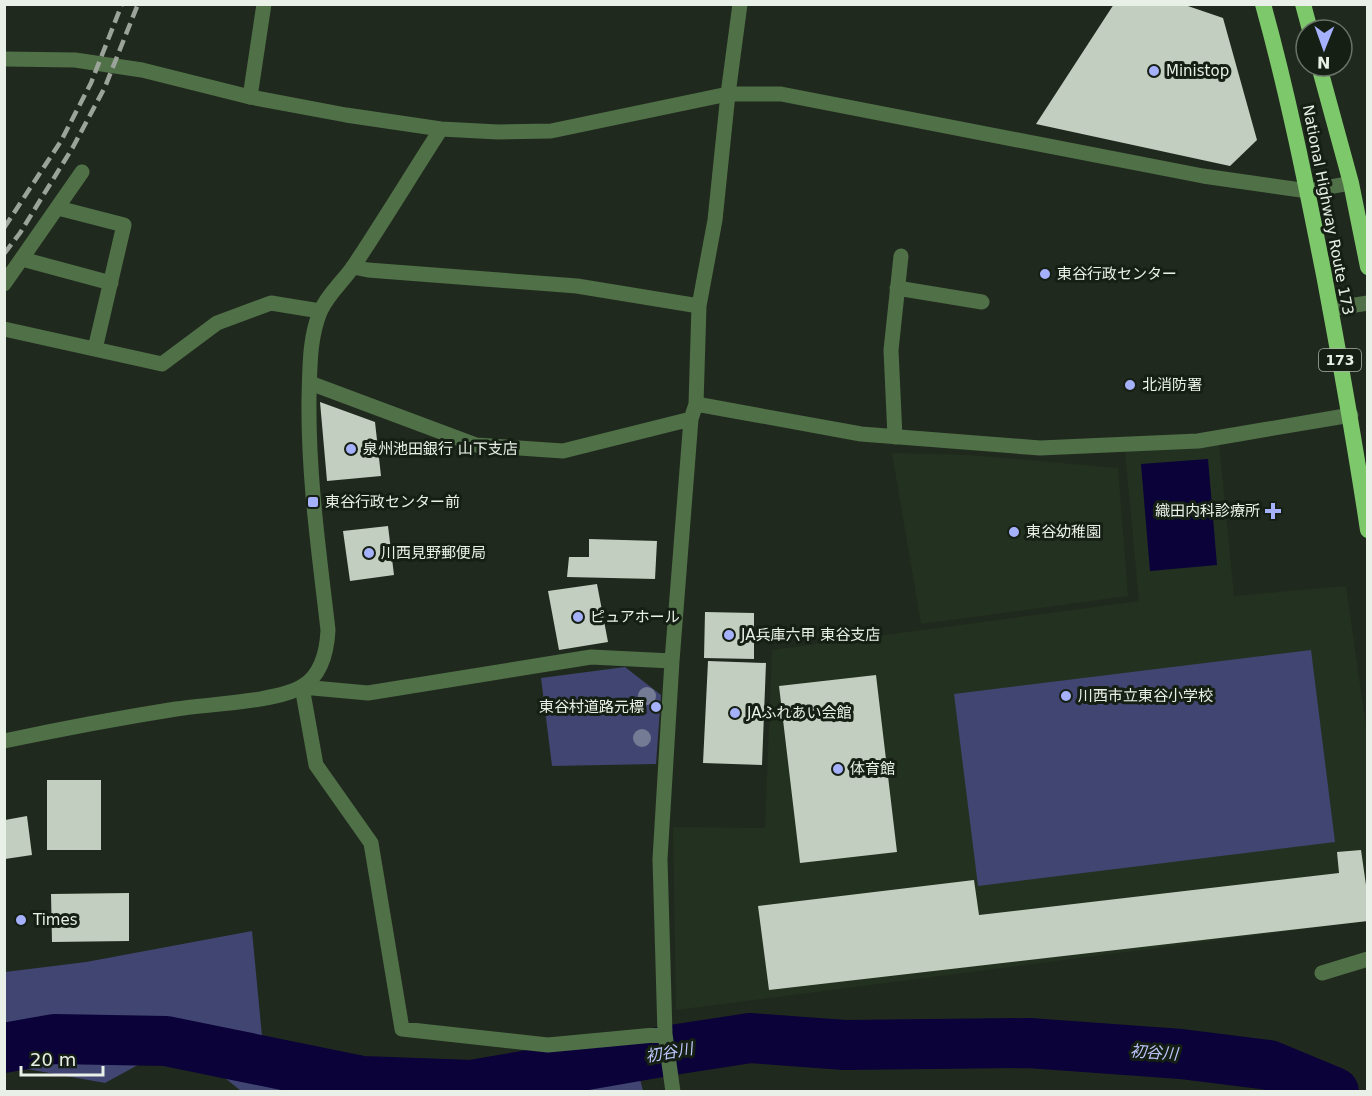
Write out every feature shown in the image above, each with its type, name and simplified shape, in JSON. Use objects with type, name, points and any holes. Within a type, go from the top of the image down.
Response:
[{"type":"highway","name":"National Highway Route 173","points":[[1263,4],[1280,64],[1308,191],[1351,415],[1368,530]]},
{"type":"highway","name":"National Highway Route 173","points":[[1322,78],[1351,183],[1368,267]]},
{"type":"street","points":[[250,97],[264,4]]},
{"type":"street","points":[[673,1092],[665,1034],[660,859],[672,661],[691,419],[696,404],[699,306],[715,220],[740,4]]},
{"type":"street","points":[[4,59],[75,60],[142,70],[250,97],[346,115],[441,129],[498,132],[551,131],[728,94],[781,94],[828,101],[1203,176],[1308,191],[1351,183]]},
{"type":"street","points":[[4,741],[176,709],[278,695],[302,687],[312,678],[322,663],[327,647],[308,443],[312,346],[320,311],[335,288],[353,267],[441,129]]},
{"type":"street","points":[[4,284],[82,172]]},
{"type":"street","points":[[58,208],[124,225],[95,349]]},
{"type":"street","points":[[895,437],[891,350],[902,255]]},
{"type":"street","points":[[22,260],[111,283]]},
{"type":"street","points":[[353,267],[578,286],[699,306]]},
{"type":"street","points":[[897,288],[982,302]]},
{"type":"street","points":[[4,329],[162,364],[217,322],[271,303],[320,311]]},
{"type":"street","points":[[1330,309],[1368,303]]},
{"type":"street","points":[[309,383],[476,446],[563,451],[691,419]]},
{"type":"street","points":[[696,404],[861,434],[1040,448],[1198,441],[1351,415]]},
{"type":"street","points":[[302,687],[368,693],[591,657],[672,661]]},
{"type":"street","points":[[302,687],[316,765],[371,843],[402,1029],[548,1045],[665,1034]]},
{"type":"street","points":[[1322,974],[1368,959]]},
{"type":"shaded area","name":"川西市立東谷小学校","points":[[1219,444],[1234,596],[1346,586],[1368,741],[1367,921],[676,1010],[673,827],[765,828],[772,650],[1139,601],[1125,451]]},
{"type":"shaded area","name":"東谷幼稚園","points":[[892,453],[969,455],[1118,468],[1128,596],[921,624]]},
{"type":"shaded area","points":[[1208,459],[1217,565],[1150,571],[1141,464]]},
{"type":"shaded area","points":[[1311,650],[1335,842],[978,886],[954,694]]},
{"type":"shaded area","points":[[625,667],[661,695],[656,764],[552,766],[541,678]]},
{"type":"shaded area","points":[[252,931],[262,1036],[368,1067],[385,1091],[241,1091],[225,1078],[147,1060],[105,1083],[5,1065],[5,972],[86,962]]},
{"type":"shaded area","points":[[639,1075],[643,1091],[564,1091]]},
{"type":"building","name":"Ministop","points":[[1114,4],[1182,4],[1223,18],[1257,140],[1230,166],[1036,124]]},
{"type":"building","name":"泉州池田銀行 山下支店","points":[[320,402],[375,422],[381,476],[327,481]]},
{"type":"building","name":"川西見野郵便局","points":[[388,526],[394,575],[350,581],[343,531]]},
{"type":"building","points":[[589,539],[657,541],[655,579],[567,577],[569,557],[589,557]]},
{"type":"building","name":"ピュアホール","points":[[597,584],[608,642],[559,650],[548,591]]},
{"type":"building","name":"JA兵庫六甲 東谷支店","points":[[705,612],[754,613],[754,659],[704,658]]},
{"type":"building","name":"JAふれあい会館","points":[[708,661],[766,663],[762,765],[703,763]]},
{"type":"building","name":"体育館","points":[[876,675],[897,852],[800,863],[779,686]]},
{"type":"building","points":[[47,780],[101,780],[101,850],[47,850]]},
{"type":"building","points":[[27,816],[32,855],[5,859],[5,820]]},
{"type":"building","points":[[1361,850],[1368,899],[1368,921],[769,990],[758,906],[974,880],[979,915],[1339,873],[1337,852]]},
{"type":"building","points":[[129,893],[129,941],[52,942],[51,894]]},
{"type":"waterway","name":"初谷川","points":[[4,1048],[54,1039],[166,1041],[362,1081],[472,1085],[750,1038],[845,1045],[1029,1043],[1181,1054],[1269,1065],[1334,1092]]},
{"type":"railway","points":[[4,228],[61,141],[91,83],[122,4]]},
{"type":"railway","points":[[4,254],[20,233],[73,147],[105,87],[138,4]]},
{"type":"place","name":"Ministop","points":[[1154,71]]},
{"type":"place","name":"東谷行政センター","points":[[1045,274]]},
{"type":"place","name":"北消防署","points":[[1130,385]]},
{"type":"place","name":"泉州池田銀行 山下支店","points":[[351,449]]},
{"type":"place","name":"東谷行政センター前","points":[[313,502]]},
{"type":"place","name":"織田内科診療所","points":[[1273,511]]},
{"type":"place","name":"東谷幼稚園","points":[[1014,532]]},
{"type":"place","name":"川西見野郵便局","points":[[369,553]]},
{"type":"place","name":"ピュアホール","points":[[578,617]]},
{"type":"place","name":"JA兵庫六甲 東谷支店","points":[[729,635]]},
{"type":"place","name":"川西市立東谷小学校","points":[[1066,696]]},
{"type":"place","name":"東谷村道路元標","points":[[656,707]]},
{"type":"place","name":"JAふれあい会館","points":[[735,713]]},
{"type":"place","name":"体育館","points":[[838,769]]},
{"type":"place","name":"Times","points":[[21,920]]}]
